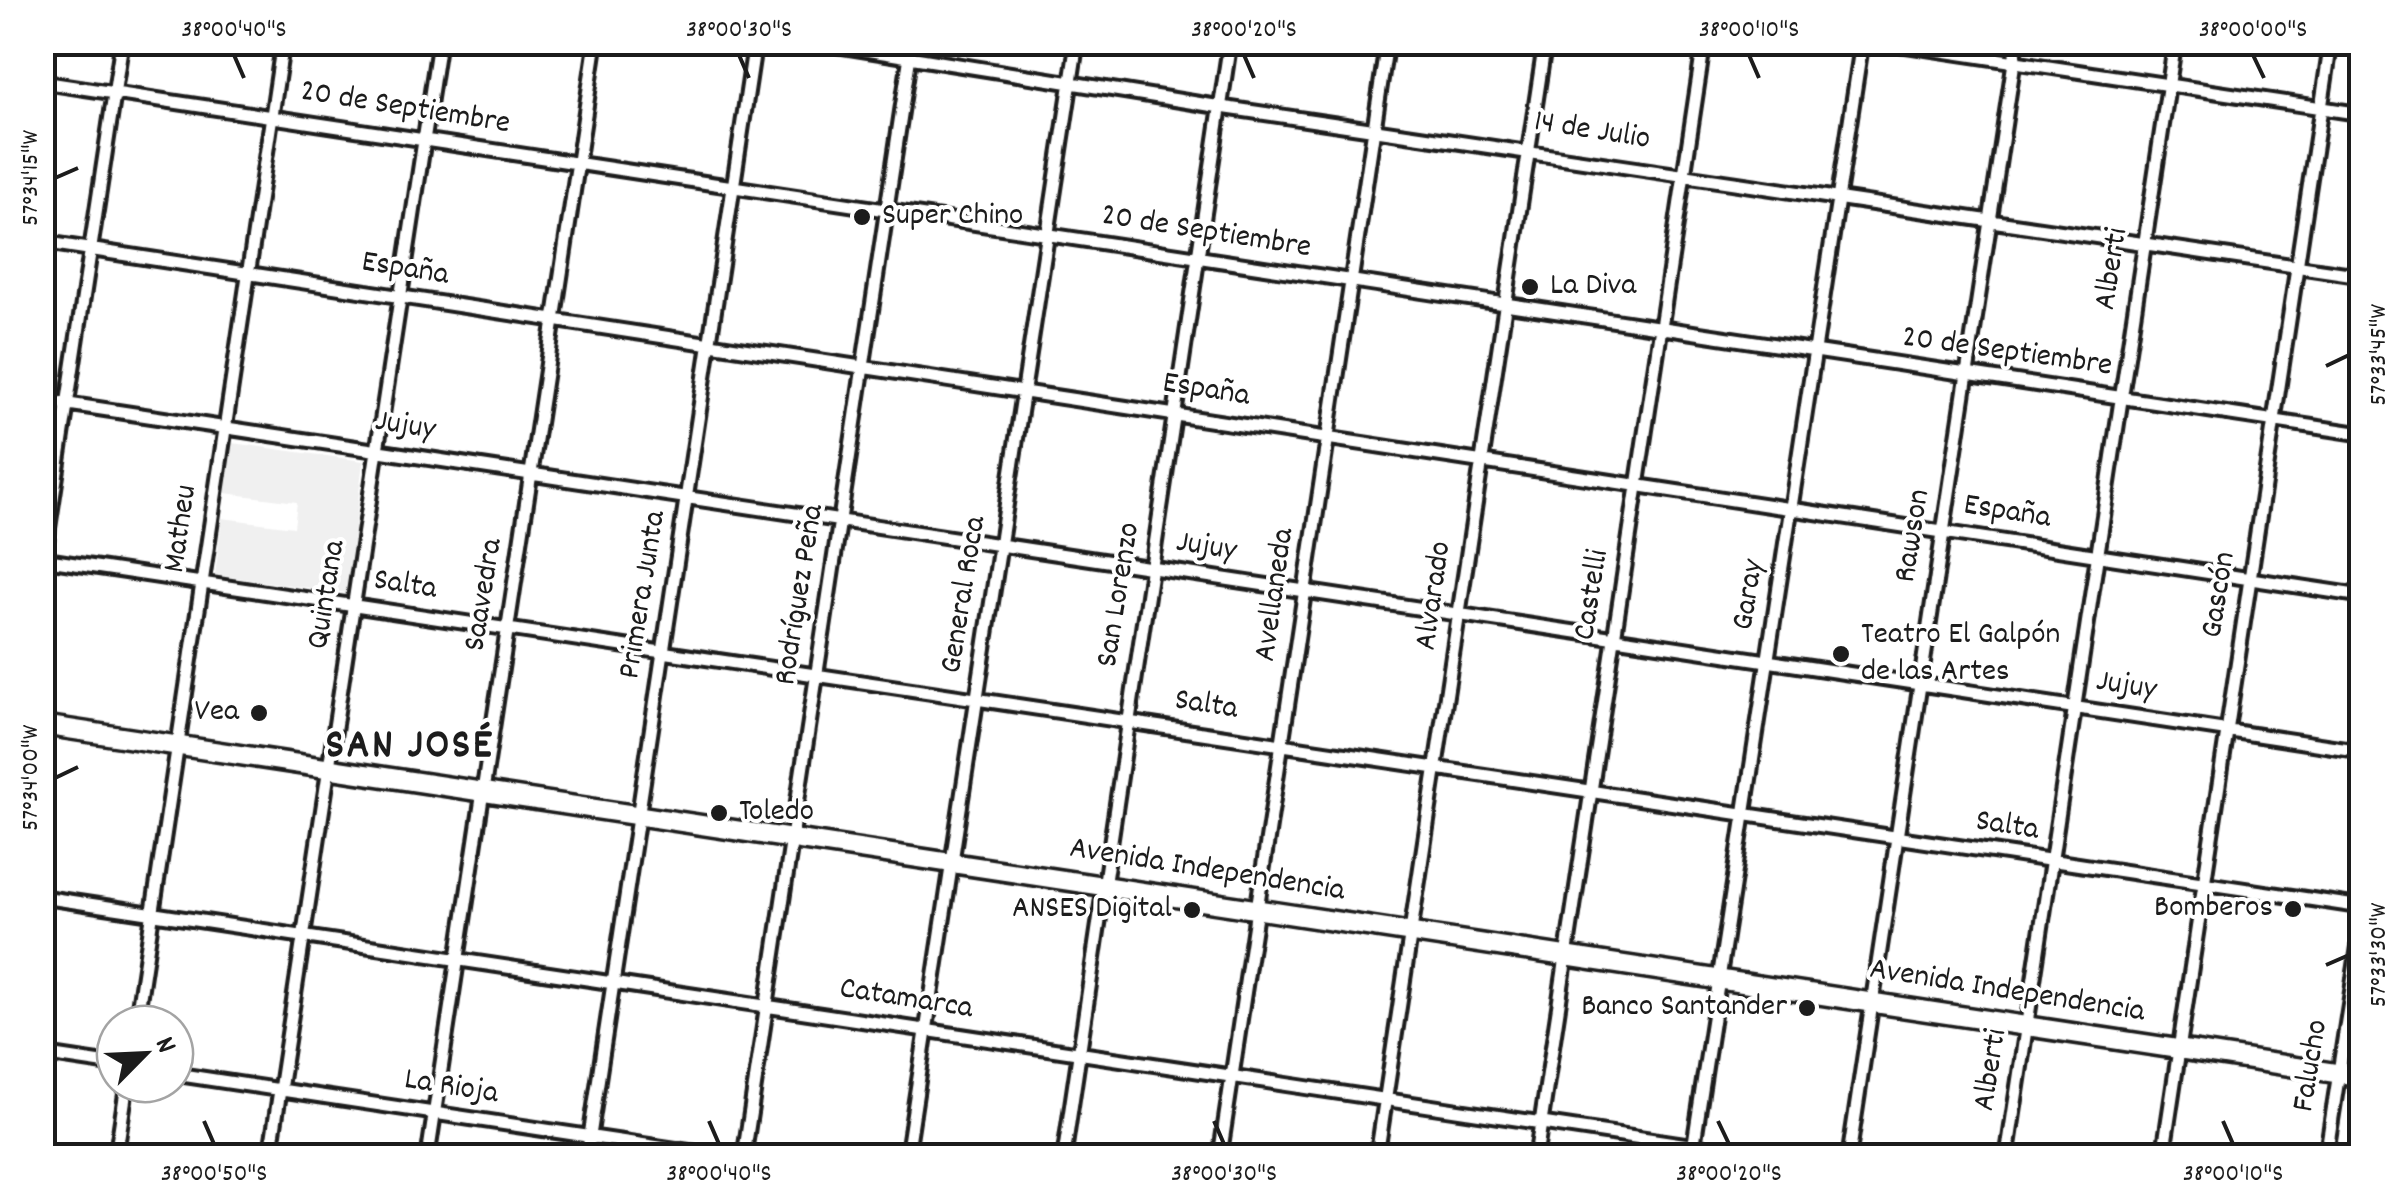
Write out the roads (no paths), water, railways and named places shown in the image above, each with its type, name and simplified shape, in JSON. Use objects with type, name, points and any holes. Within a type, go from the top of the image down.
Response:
[{"type":"main road","name":"Avenida Independencia","points":[[42,725],[2362,1076]]},
{"type":"street","points":[[43,563],[122,42]]},
{"type":"street","name":"Matheu","points":[[139,1004],[282,42]]},
{"type":"street","name":"Quintana","points":[[270,1156],[439,42]]},
{"type":"street","name":"Saavedra","points":[[428,1156],[596,42]]},
{"type":"street","name":"Primera Junta","points":[[587,1156],[755,42]]},
{"type":"street","name":"14 de Julio","points":[[815,42],[1221,108],[1374,127],[2362,276]]},
{"type":"street","name":"Rodríguez Peña","points":[[744,1156],[912,42]]},
{"type":"street","name":"General Roca","points":[[907,1156],[1077,42]]},
{"type":"street","name":"San Lorenzo","points":[[1064,1156],[1230,42]]},
{"type":"street","name":"Avellaneda","points":[[1220,1156],[1387,42]]},
{"type":"street","name":"Alvarado","points":[[1377,1156],[1545,42]]},
{"type":"street","name":"Castelli","points":[[1536,1156],[1704,42]]},
{"type":"street","name":"Garay","points":[[1693,1152],[1862,42]]},
{"type":"street","points":[[1884,42],[2362,114]]},
{"type":"street","name":"Rawson","points":[[1849,1156],[2017,42]]},
{"type":"street","name":"Alberti","points":[[2007,1156],[2175,42]]},
{"type":"street","name":"Gascón","points":[[2163,1156],[2331,42]]},
{"type":"street","name":"20 de Septiembre","points":[[42,82],[2362,434]]},
{"type":"street","name":"España","points":[[42,242],[2362,596]]},
{"type":"street","name":"Jujuy","points":[[42,400],[2362,750]]},
{"type":"street","name":"Salta","points":[[43,563],[202,583],[2362,908]]},
{"type":"street","name":"Catamarca","points":[[42,898],[1541,1123],[1693,1152],[1761,1156]]},
{"type":"street","name":"Falucho","points":[[2326,1156],[2362,924]]},
{"type":"street","points":[[42,1054],[95,1062]]},
{"type":"street","name":"La Rioja","points":[[195,1077],[718,1156]]},
{"type":"street","points":[[116,1156],[124,1104]]},
{"type":"place","name":"Super Chino","points":[[862,217]]},
{"type":"place","name":"La Diva","points":[[1530,287]]},
{"type":"place","name":"Teatro El Galpón de las Artes","points":[[1841,654]]},
{"type":"place","name":"Vea","points":[[259,713]]},
{"type":"place","name":"Toledo","points":[[719,813]]},
{"type":"place","name":"Bomberos","points":[[2293,909]]},
{"type":"place","name":"ANSES Digital","points":[[1192,910]]},
{"type":"place","name":"Banco Santander","points":[[1807,1008]]},
{"type":"district","name":"SAN JOSÉ","points":[[410,748]]}]
